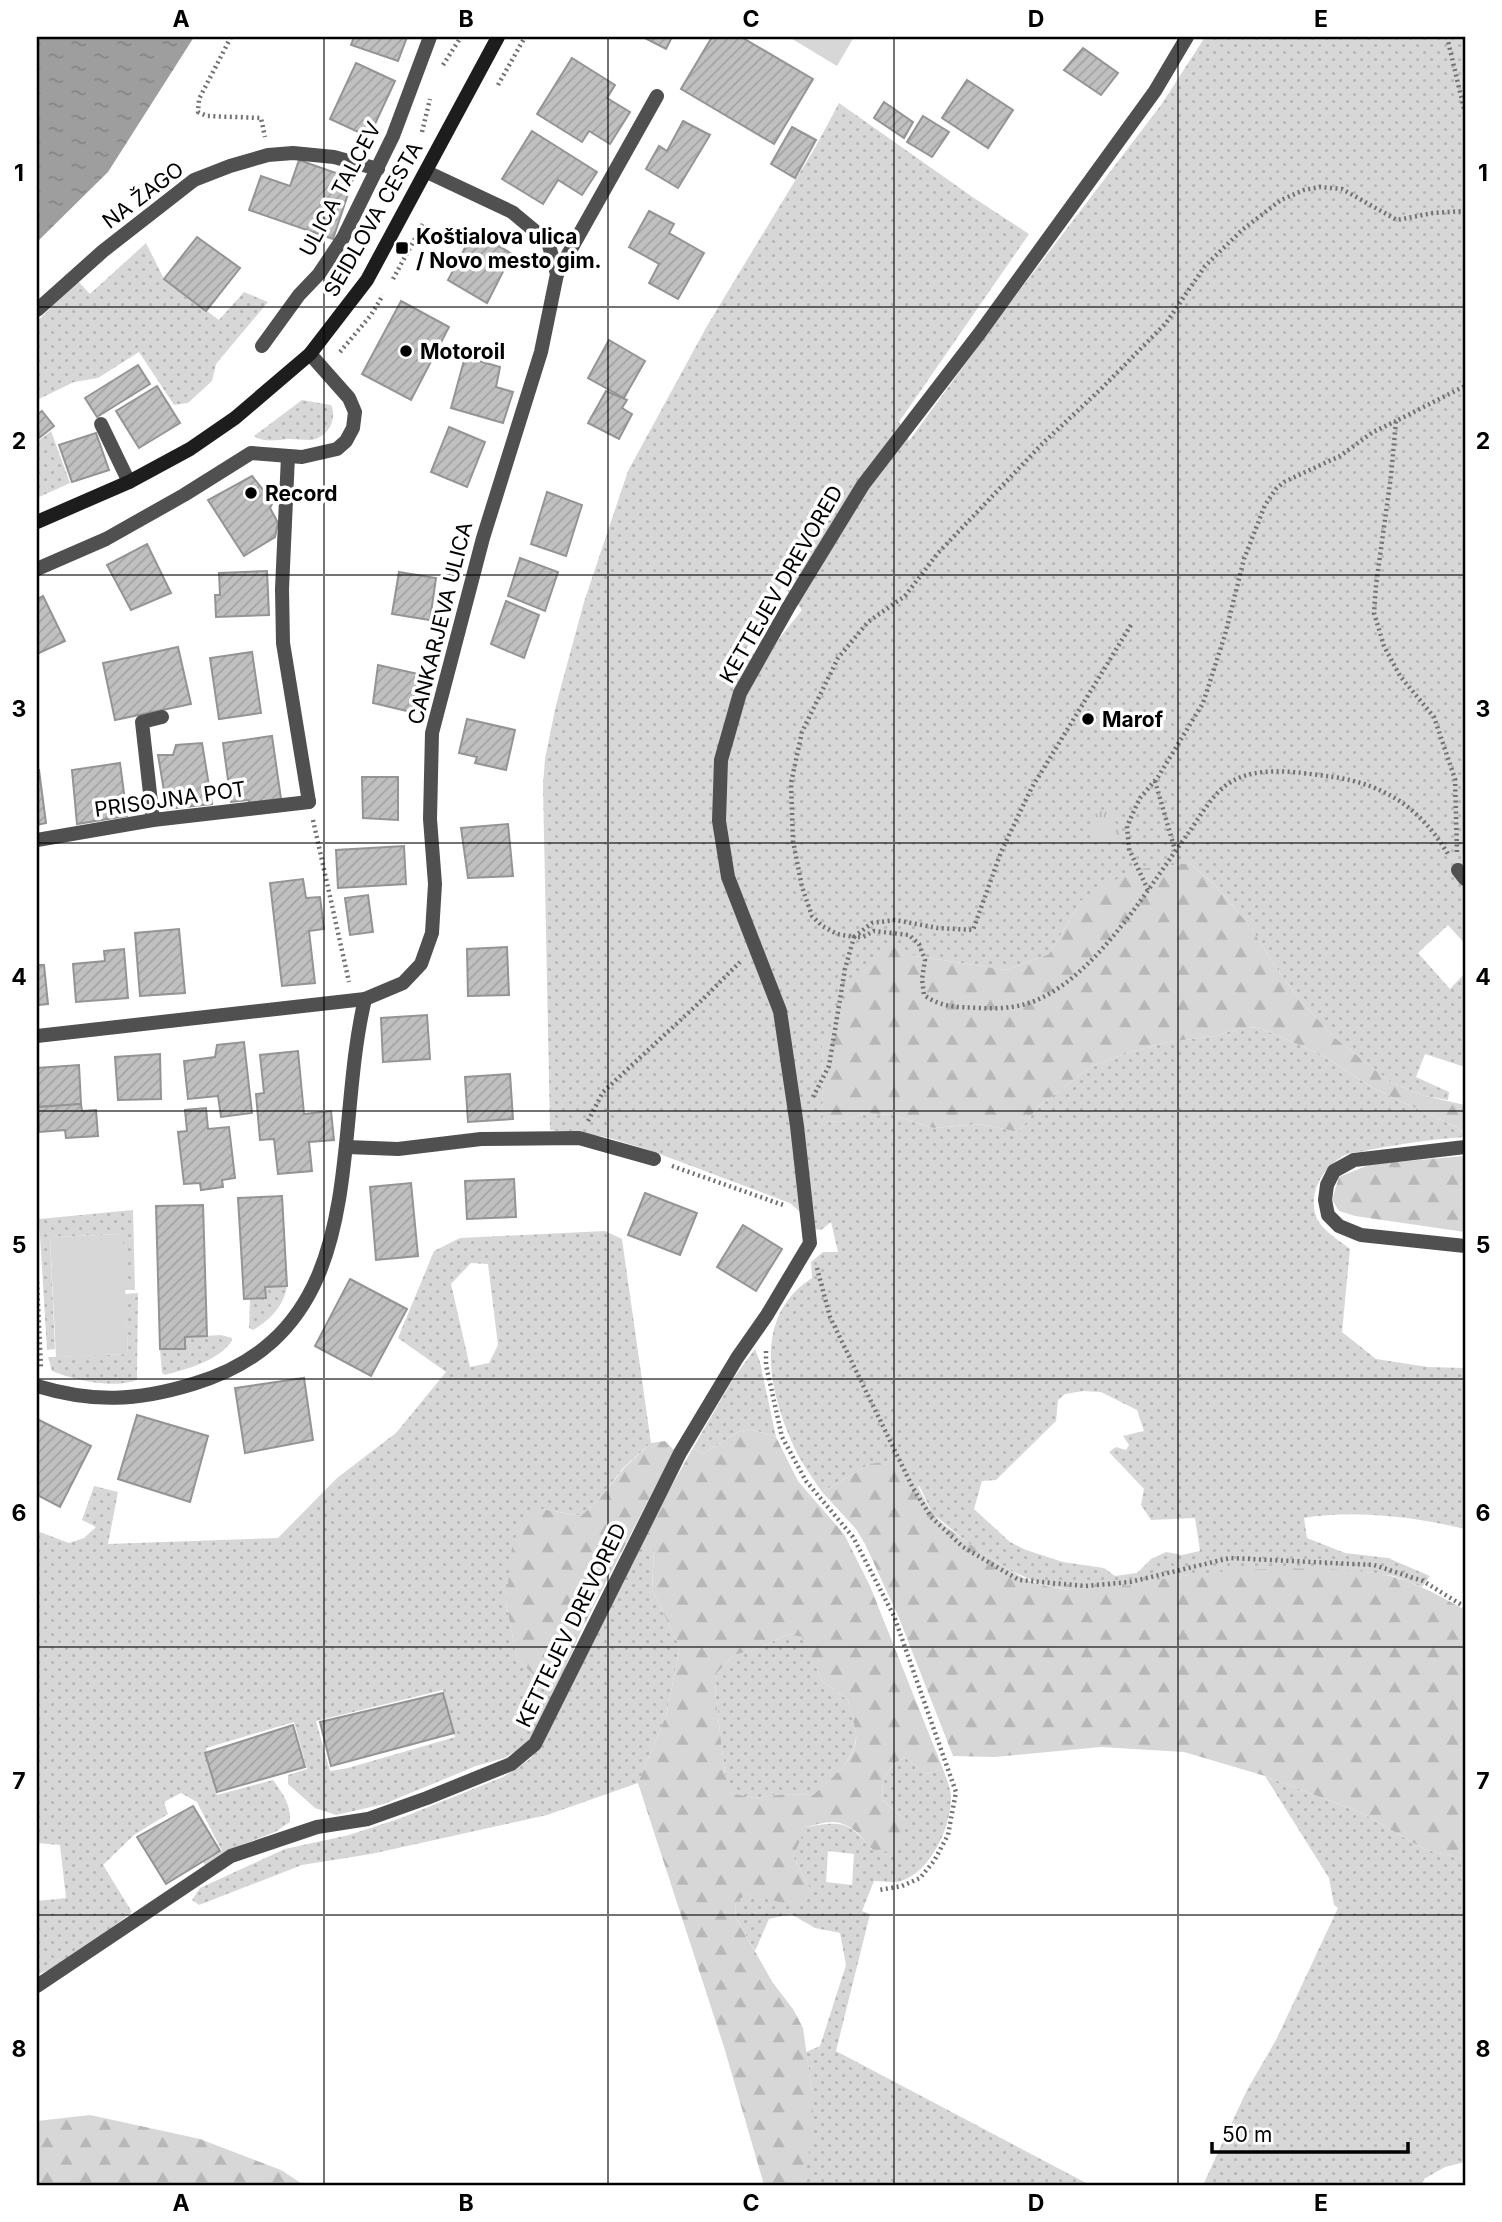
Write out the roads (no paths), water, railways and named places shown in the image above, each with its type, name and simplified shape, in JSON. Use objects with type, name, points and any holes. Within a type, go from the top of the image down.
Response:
[{"type":"street","name":"ULICA TALCEV","points":[[262,346],[299,295],[319,274],[342,238],[393,136],[430,37]]},
{"type":"street","name":"SEIDLOVA CESTA","points":[[37,522],[129,482],[190,449],[235,418],[310,354],[368,280],[498,37]]},
{"type":"street","name":"KETTEJEV DREVORED","points":[[37,1986],[231,1856],[317,1827],[368,1818],[427,1798],[511,1764],[535,1744],[680,1453],[810,1243],[797,1126],[780,1011],[728,877],[719,821],[721,760],[740,693],[789,606],[863,485],[979,334],[1155,91],[1187,37]]},
{"type":"street","name":"CANKARJEVA ULICA","points":[[37,1035],[359,1000],[403,983],[421,964],[432,933],[435,884],[430,818],[432,733],[483,538],[541,352],[557,274],[657,96]]},
{"type":"street","name":"NA ŽAGO","points":[[37,310],[103,251],[194,180],[268,155],[293,153],[334,157],[378,169]]},
{"type":"street","name":"CANKARJEVA ULICA","points":[[427,172],[512,212],[548,242],[557,274]]},
{"type":"street","points":[[37,569],[106,539],[251,453],[319,455],[337,449],[346,441],[353,428],[355,412],[349,398],[310,354]]},
{"type":"street","points":[[101,424],[129,482]]},
{"type":"street","name":"PRISOJNA POT","points":[[37,840],[153,820],[309,802],[284,643],[282,589],[288,456]]},
{"type":"street","points":[[153,820],[142,722],[162,718]]},
{"type":"street","points":[[39,1379],[64,1394],[89,1398],[123,1399],[177,1389],[227,1372],[266,1348],[292,1322],[313,1285],[335,1224],[347,1147],[359,1000]]},
{"type":"street","points":[[347,1147],[398,1149],[481,1139],[579,1138],[654,1159]]},
{"type":"street","points":[[1465,1147],[1354,1160],[1334,1171],[1327,1185],[1325,1200],[1328,1216],[1339,1226],[1361,1235],[1465,1246]]},
{"type":"water","points":[[37,37],[194,37],[108,172],[37,242]]},
{"type":"place","name":"Koštialova ulica / Novo mesto gim.","points":[[402,248]]},
{"type":"place","name":"Motoroil","points":[[406,351]]},
{"type":"place","name":"Record","points":[[251,493]]},
{"type":"place","name":"Marof","points":[[1088,719]]}]
